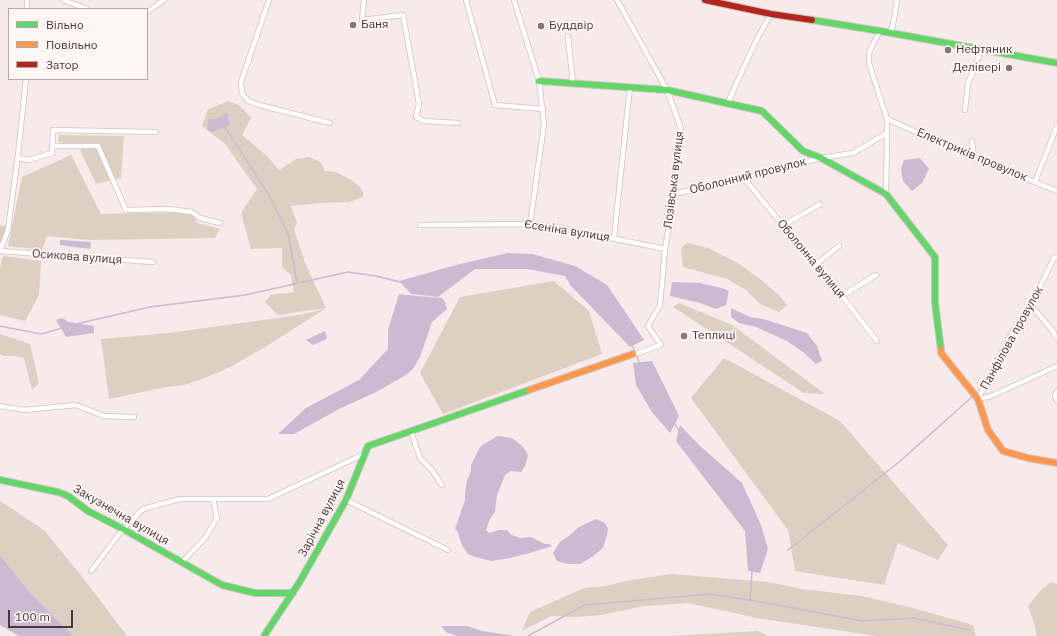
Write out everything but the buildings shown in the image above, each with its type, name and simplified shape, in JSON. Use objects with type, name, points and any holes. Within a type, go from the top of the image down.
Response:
[{"type":"main road","points":[[705,0],[771,14],[880,31],[1057,62]]},
{"type":"main road","points":[[538,81],[667,90],[762,111],[803,151],[821,158],[886,194],[935,257],[935,303],[941,353],[978,400],[988,430],[1003,451],[1028,458],[1057,463]]},
{"type":"main road","name":"Зарічна вулиця","points":[[264,636],[293,593],[346,500],[368,446],[636,354]]},
{"type":"main road","name":"Закузнечна вулиця","points":[[0,480],[58,492],[68,496],[88,511],[222,585],[255,593],[293,593]]},
{"type":"street","points":[[63,0],[84,8]]},
{"type":"street","points":[[148,11],[164,0]]},
{"type":"street","points":[[269,0],[242,82],[242,93],[248,101],[259,105],[330,123]]},
{"type":"street","points":[[364,0],[362,20],[403,15],[419,104],[416,116],[423,122],[458,123]]},
{"type":"street","points":[[466,0],[495,105],[543,109]]},
{"type":"street","points":[[514,0],[538,81],[543,109],[544,125],[530,224]]},
{"type":"street","name":"Лозівська вулиця","points":[[617,0],[667,90],[681,128],[674,194],[665,249],[660,305],[648,326],[661,345]]},
{"type":"street","points":[[891,33],[897,0]]},
{"type":"street","points":[[728,103],[758,37],[771,14]]},
{"type":"street","points":[[880,31],[869,54],[869,62],[887,119],[886,194]]},
{"type":"street","points":[[568,37],[573,84]]},
{"type":"street","points":[[965,110],[968,82],[981,49]]},
{"type":"street","points":[[0,251],[8,230],[18,158],[26,80]]},
{"type":"street","points":[[614,238],[630,88]]},
{"type":"street","name":"Електриків провулок","points":[[887,119],[974,158],[1057,191]]},
{"type":"street","points":[[1035,182],[1057,126]]},
{"type":"street","points":[[18,158],[29,160],[52,153],[53,130],[156,132]]},
{"type":"street","name":"Оболонний провулок","points":[[674,194],[821,158],[853,153],[887,133]]},
{"type":"street","points":[[972,141],[974,158]]},
{"type":"street","points":[[53,146],[98,146],[126,210],[168,209],[192,212],[200,218],[220,223]]},
{"type":"street","name":"Оболонна вулиця","points":[[744,178],[878,341]]},
{"type":"street","points":[[782,226],[820,204]]},
{"type":"street","name":"Єсеніна вулиця","points":[[420,224],[530,224],[567,228],[665,249]]},
{"type":"street","points":[[815,265],[839,246]]},
{"type":"street","name":"Осикова вулиця","points":[[0,251],[153,262]]},
{"type":"street","name":"Панфілова провулок","points":[[978,400],[1013,331],[1031,305],[1054,258],[1057,257]]},
{"type":"street","points":[[842,296],[876,275]]},
{"type":"street","points":[[1031,305],[1057,338]]},
{"type":"street","name":"Зарічна вулиця","points":[[636,354],[661,345]]},
{"type":"street","points":[[978,400],[991,396],[1057,366]]},
{"type":"street","points":[[1057,391],[1054,395],[1057,401]]},
{"type":"street","points":[[0,406],[24,410],[76,405],[104,416],[134,417]]},
{"type":"street","points":[[411,431],[420,458],[431,469],[442,485]]},
{"type":"street","points":[[91,571],[123,529],[143,509],[180,499],[268,499],[364,454]]},
{"type":"street","points":[[182,562],[205,538],[217,518],[213,499]]},
{"type":"street","points":[[346,500],[448,550]]},
{"type":"shaded area","points":[[229,101],[240,106],[251,118],[242,135],[266,155],[279,170],[296,159],[309,157],[320,162],[325,171],[336,172],[351,180],[359,186],[363,192],[363,197],[349,202],[291,206],[297,223],[294,229],[305,263],[326,308],[278,315],[265,302],[271,295],[294,292],[291,275],[282,267],[282,248],[251,249],[241,213],[257,189],[225,144],[202,126],[208,109]]},
{"type":"shaded area","points":[[227,113],[230,125],[212,132],[207,129],[209,119],[216,119]]},
{"type":"shaded area","points":[[59,135],[124,136],[121,178],[96,184],[78,145],[58,142]]},
{"type":"shaded area","points":[[71,155],[101,214],[192,212],[197,223],[220,229],[215,238],[89,240],[47,236],[42,250],[8,246],[22,177]]},
{"type":"shaded area","points":[[920,158],[929,169],[922,183],[912,191],[903,181],[901,169],[904,160]]},
{"type":"shaded area","points":[[0,225],[5,226],[5,232],[0,251]]},
{"type":"shaded area","points":[[60,240],[91,242],[90,249],[60,245]]},
{"type":"shaded area","points":[[687,243],[708,248],[738,263],[780,296],[787,305],[779,312],[760,304],[746,290],[727,279],[683,267],[681,248]]},
{"type":"shaded area","points":[[508,253],[532,254],[575,266],[607,285],[644,340],[630,347],[571,286],[565,276],[527,269],[475,269],[438,297],[411,294],[399,281],[460,264]]},
{"type":"shaded area","points":[[3,256],[41,261],[39,295],[25,321],[0,315],[0,267]]},
{"type":"shaded area","points":[[554,281],[589,311],[602,354],[443,414],[420,373],[460,297]]},
{"type":"shaded area","points":[[672,282],[700,283],[725,289],[729,291],[726,305],[716,309],[700,303],[670,296]]},
{"type":"shaded area","points":[[399,294],[442,298],[447,309],[432,322],[420,357],[413,369],[406,375],[376,392],[339,409],[294,434],[278,434],[306,408],[359,380],[388,349],[388,330]]},
{"type":"shaded area","points":[[679,303],[732,325],[825,394],[804,393],[673,307]]},
{"type":"shaded area","points":[[731,308],[750,317],[763,319],[807,333],[817,346],[822,361],[816,364],[803,352],[787,341],[756,327],[739,323],[731,317]]},
{"type":"shaded area","points":[[325,309],[232,366],[205,378],[184,385],[166,387],[109,399],[101,339],[169,333],[299,315]]},
{"type":"shaded area","points":[[62,318],[69,322],[94,326],[94,333],[66,337],[56,320]]},
{"type":"shaded area","points":[[325,331],[327,339],[313,345],[306,340]]},
{"type":"shaded area","points":[[0,334],[30,344],[39,383],[32,390],[24,358],[4,356],[0,354]]},
{"type":"shaded area","points":[[724,358],[840,421],[948,545],[938,560],[898,543],[884,585],[795,571],[788,530],[691,398]]},
{"type":"shaded area","points":[[652,361],[679,416],[670,433],[652,412],[636,385],[633,363]]},
{"type":"shaded area","points":[[680,425],[699,445],[742,483],[761,525],[768,549],[760,573],[748,571],[745,531],[676,441]]},
{"type":"shaded area","points":[[498,436],[512,438],[521,445],[528,456],[525,466],[521,472],[511,471],[505,475],[497,495],[495,512],[490,519],[486,530],[489,533],[499,530],[507,530],[511,535],[521,538],[531,537],[552,546],[510,558],[491,561],[468,554],[463,547],[458,532],[455,529],[465,500],[467,481],[471,471],[471,465],[480,447]]},
{"type":"shaded area","points":[[0,501],[45,531],[127,636],[73,636],[27,589],[0,555]]},
{"type":"shaded area","points":[[596,519],[605,523],[608,529],[603,548],[580,564],[568,564],[557,561],[553,553],[559,543],[579,527]]},
{"type":"shaded area","points":[[0,555],[27,589],[73,636],[19,636],[0,625]]},
{"type":"shaded area","points":[[672,574],[768,582],[802,589],[862,596],[913,608],[973,625],[976,636],[876,636],[757,618],[688,603],[644,606],[601,615],[577,617],[551,616],[522,631],[530,612],[584,588],[606,586],[631,580]]},
{"type":"shaded area","points":[[1051,582],[1057,584],[1057,636],[1037,636],[1028,606],[1041,590]]},
{"type":"shaded area","points":[[441,626],[467,626],[482,631],[515,636],[457,636],[446,632]]},
{"type":"shaded area","points":[[758,631],[769,636],[669,636]]},
{"type":"waterway","points":[[225,127],[269,195],[288,233],[297,284]]},
{"type":"waterway","points":[[76,324],[150,307],[245,295],[348,272],[376,276],[400,282]]},
{"type":"waterway","points":[[0,326],[41,334],[62,328]]},
{"type":"waterway","points":[[632,345],[640,364]]},
{"type":"waterway","points":[[788,550],[899,462],[972,397]]},
{"type":"waterway","points":[[674,422],[679,431]]},
{"type":"waterway","points":[[752,571],[750,600],[862,621],[914,618],[969,630]]},
{"type":"waterway","points":[[528,636],[585,605],[711,594],[749,600]]},
{"type":"traffic: fast","points":[[812,20],[1057,63]]},
{"type":"traffic: fast","points":[[539,81],[667,90],[762,111],[803,151],[821,158],[886,194],[935,257],[935,303],[941,350]]},
{"type":"traffic: fast","points":[[264,636],[299,583],[346,500],[368,446],[529,390]]},
{"type":"traffic: fast","points":[[0,480],[58,492],[68,496],[88,511],[222,585],[255,593],[293,593]]},
{"type":"traffic: slow","points":[[941,350],[941,353],[978,399],[988,430],[1003,451],[1028,458],[1057,463]]},
{"type":"traffic: slow","points":[[529,390],[633,354]]},
{"type":"traffic: jam","points":[[705,0],[771,14],[812,20]]},
{"type":"place","name":"Баня","points":[[353,25]]},
{"type":"place","name":"Буддвір","points":[[541,26]]},
{"type":"place","name":"Нефтяник","points":[[948,50]]},
{"type":"place","name":"Делівері","points":[[1009,68]]},
{"type":"place","name":"Теплиці","points":[[684,336]]}]
